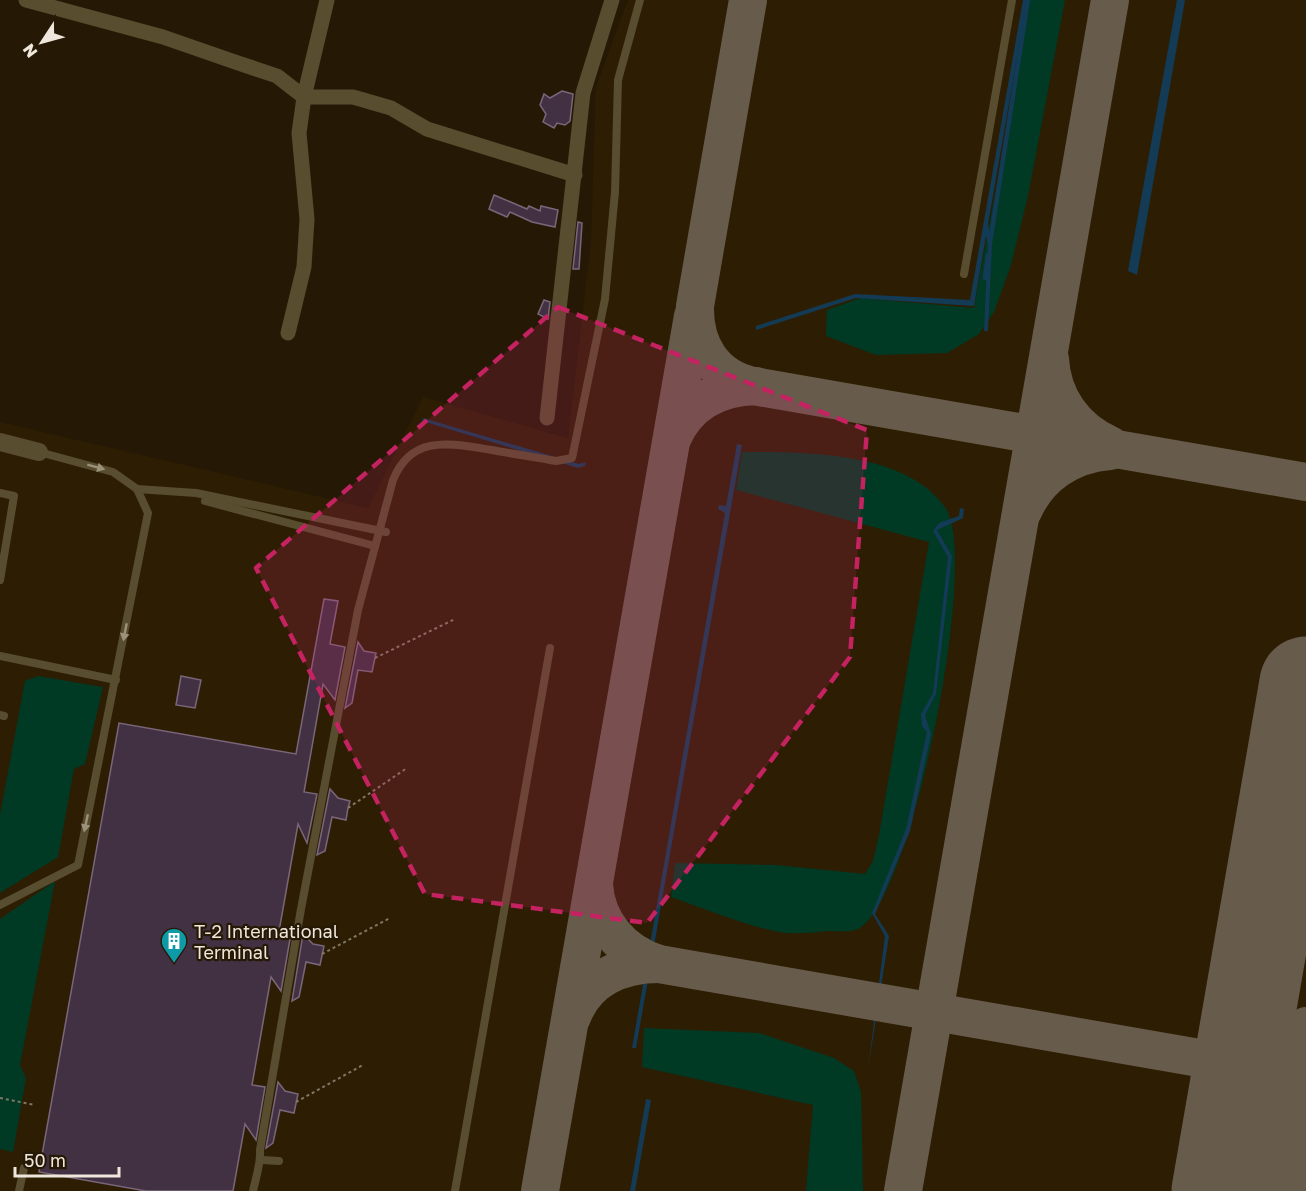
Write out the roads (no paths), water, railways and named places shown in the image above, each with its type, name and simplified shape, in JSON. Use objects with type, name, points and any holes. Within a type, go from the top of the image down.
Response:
[{"type":"street","points":[[26,0],[163,37],[277,76],[304,97],[353,97],[391,108],[427,129],[575,175]]},
{"type":"street","points":[[288,333],[304,267],[307,231],[299,133],[304,97],[327,0]]},
{"type":"street","points":[[547,418],[584,93],[612,0]]},
{"type":"street","points":[[0,442],[39,452]]},
{"type":"lane","points":[[253,1191],[257,1169],[262,1160],[260,1150],[358,610],[382,531],[396,473],[406,459],[426,447],[451,443],[556,460],[572,458],[604,299],[615,192],[618,80],[640,0]]},
{"type":"lane","points":[[964,274],[1012,0]]},
{"type":"lane","points":[[39,452],[112,472],[137,489],[196,493],[382,531]]},
{"type":"lane","points":[[0,906],[78,865],[148,513],[137,489]]},
{"type":"lane","points":[[0,493],[14,496],[0,580]]},
{"type":"lane","points":[[205,501],[375,546]]},
{"type":"lane","points":[[455,1191],[550,648]]},
{"type":"lane","points":[[0,656],[116,680]]},
{"type":"lane","points":[[262,1160],[279,1161]]},
{"type":"lane","points":[[19,1191],[24,1168]]},
{"type":"water","points":[[1023,0],[1027,0],[988,224],[992,244],[988,331],[984,331],[988,244],[986,236],[974,306],[856,298],[756,330],[756,326],[855,294],[970,300]]},
{"type":"water","points":[[1177,0],[1185,0],[1137,275],[1128,271]]},
{"type":"water","points":[[423,418],[579,464],[586,462],[585,466],[578,468],[422,421]]},
{"type":"water","points":[[737,444],[742,445],[636,1048],[632,1048],[725,513],[718,509],[719,505],[726,506]]},
{"type":"water","points":[[960,508],[964,509],[963,518],[937,530],[952,556],[936,694],[925,715],[931,734],[910,831],[875,914],[889,936],[868,1069],[885,936],[872,913],[906,829],[927,732],[922,726],[921,714],[933,693],[948,557],[933,531],[939,523],[959,516]]},
{"type":"water","points":[[646,1099],[651,1100],[635,1191],[630,1191]]},
{"type":"waterway","points":[[990,243],[1028,0]]},
{"type":"waterway","points":[[985,278],[988,255]]},
{"type":"place","name":"T-2 International Terminal","points":[[174,964]]}]
